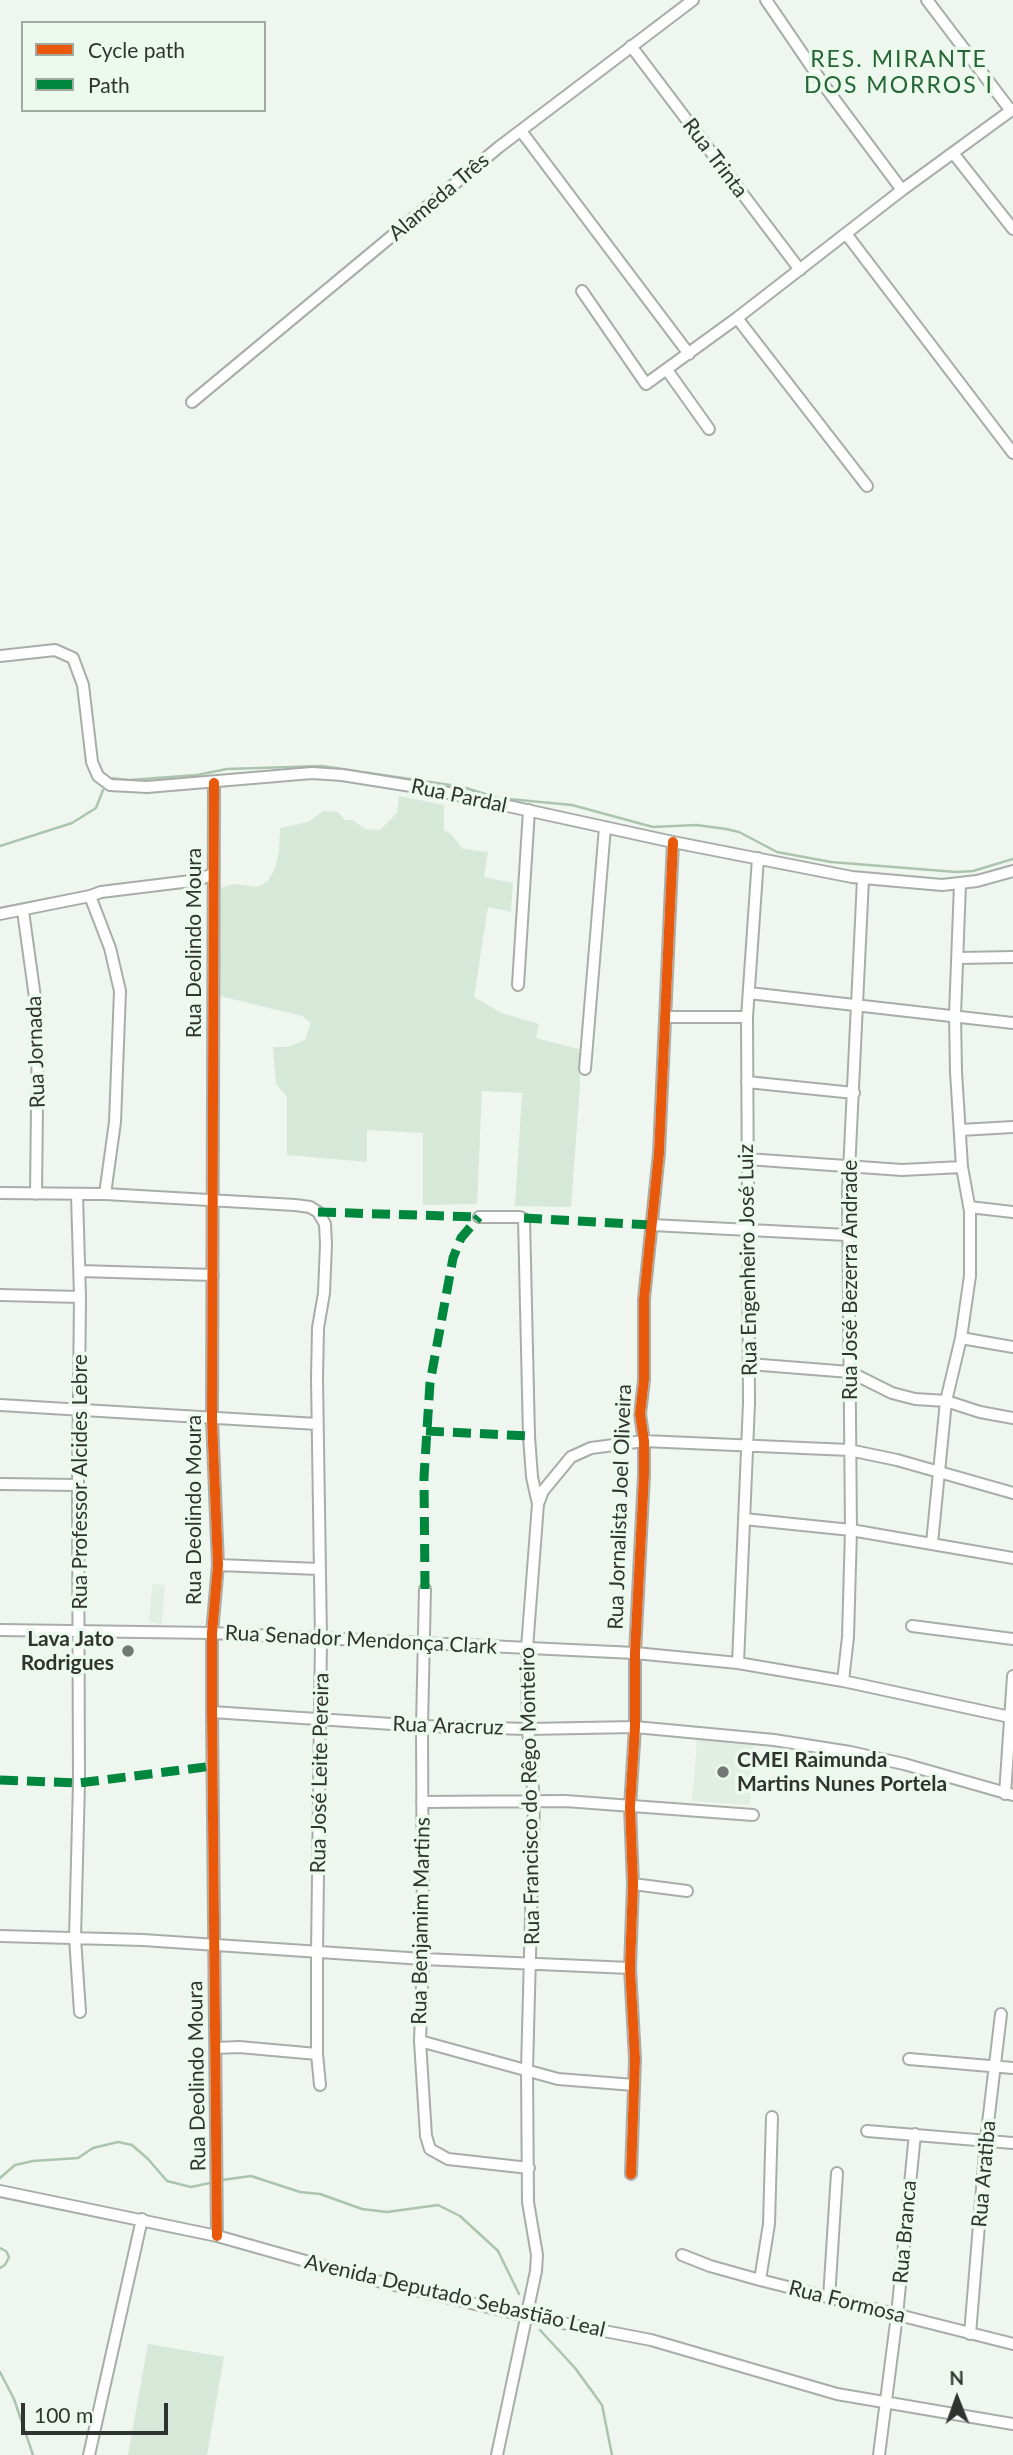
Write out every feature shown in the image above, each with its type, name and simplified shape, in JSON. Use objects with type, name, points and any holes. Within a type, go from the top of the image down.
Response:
[{"type":"street","name":"Alameda Três","points":[[192,402],[499,147],[693,0]]},
{"type":"street","points":[[766,0],[826,88],[902,190]]},
{"type":"street","points":[[582,292],[646,384],[1012,110],[927,0]]},
{"type":"street","name":"Rua Trinta","points":[[631,46],[800,270]]},
{"type":"street","points":[[521,131],[689,354]]},
{"type":"street","points":[[953,153],[1013,229]]},
{"type":"street","points":[[847,236],[1013,453]]},
{"type":"street","points":[[737,318],[867,485]]},
{"type":"street","points":[[667,370],[709,429]]},
{"type":"street","name":"Rua Pardal","points":[[0,656],[55,650],[73,658],[83,685],[92,762],[98,776],[110,785],[147,787],[312,774],[342,775],[390,781],[673,842],[863,879],[942,885],[960,884],[1013,871]]},
{"type":"street","name":"Rua Deolindo Moura","points":[[214,783],[212,1419],[218,1565],[212,1633],[212,1712],[217,2236]]},
{"type":"street","points":[[518,985],[529,810]]},
{"type":"street","points":[[584,1069],[605,827]]},
{"type":"street","name":"Rua Jornalista Joel Oliveira","points":[[631,2175],[634,2085],[631,1968],[634,1884],[630,1807],[644,1475],[644,1441],[640,1414],[645,1380],[643,1299],[659,1153],[673,842]]},
{"type":"street","name":"Rua Engenheiro José Luiz","points":[[738,1663],[750,1364],[747,1017],[758,858]]},
{"type":"street","points":[[0,914],[101,892],[199,880],[212,874]]},
{"type":"street","name":"Rua José Bezerra Andrade","points":[[843,1681],[848,1637],[850,1530],[847,1235],[863,879]]},
{"type":"street","points":[[932,1543],[946,1401],[961,1338],[970,1276],[969,1206],[962,1167],[955,1015],[960,884]]},
{"type":"street","points":[[90,896],[110,948],[120,991],[114,1122],[105,1194]]},
{"type":"street","name":"Rua Jornada","points":[[23,911],[39,1033],[36,1194]]},
{"type":"street","points":[[959,958],[1013,957]]},
{"type":"street","points":[[749,993],[1013,1023]]},
{"type":"street","points":[[667,1017],[747,1017]]},
{"type":"street","points":[[747,1082],[853,1093]]},
{"type":"street","points":[[960,1130],[1013,1127]]},
{"type":"street","points":[[747,1159],[902,1170],[962,1167]]},
{"type":"street","points":[[0,1193],[105,1194],[213,1201]]},
{"type":"street","name":"Rua Professor Alcides Lebre","points":[[77,1195],[80,1297],[79,1783],[75,1938],[80,2012]]},
{"type":"street","name":"Rua José Leite Pereira","points":[[213,1201],[310,1207],[318,1212],[325,1224],[324,1293],[318,1328],[317,1424],[321,1639],[317,1953],[317,2054],[320,2085]]},
{"type":"street","points":[[969,1206],[1013,1212]]},
{"type":"street","name":"Rua Francisco do Rêgo Monteiro","points":[[478,1217],[524,1218],[529,1436],[538,1504],[527,1648],[528,1729],[534,1802],[527,2070],[529,2212],[537,2255],[536,2271],[497,2455]]},
{"type":"street","points":[[652,1225],[847,1235]]},
{"type":"street","points":[[79,1271],[213,1275]]},
{"type":"street","points":[[0,1295],[80,1297]]},
{"type":"street","points":[[961,1338],[1013,1347]]},
{"type":"street","points":[[750,1364],[850,1372],[892,1393],[915,1399],[946,1401],[1013,1418]]},
{"type":"street","points":[[0,1405],[317,1424]]},
{"type":"street","points":[[538,1504],[544,1491],[571,1457],[591,1448],[644,1441],[849,1450],[1013,1493]]},
{"type":"street","points":[[0,1484],[78,1485]]},
{"type":"street","points":[[744,1519],[850,1530],[1013,1558]]},
{"type":"street","points":[[218,1565],[319,1569]]},
{"type":"street","name":"Rua Benjamim Martins","points":[[425,1589],[420,2041],[426,2136],[430,2150],[448,2159],[529,2168]]},
{"type":"street","points":[[912,1626],[1013,1639]]},
{"type":"street","name":"Rua Senador Mendonça Clark","points":[[0,1630],[212,1633],[635,1653],[738,1663],[843,1681],[1010,1717]]},
{"type":"street","points":[[1009,1794],[1013,1676]]},
{"type":"street","name":"Rua Aracruz","points":[[212,1712],[422,1726],[528,1729],[635,1727],[774,1740],[904,1764],[1009,1794]]},
{"type":"street","points":[[422,1802],[565,1801],[753,1815]]},
{"type":"street","points":[[634,1884],[687,1891]]},
{"type":"street","points":[[0,1936],[143,1940],[317,1953],[631,1968]]},
{"type":"street","name":"Rua Aratiba","points":[[970,2334],[986,2140],[1001,2014]]},
{"type":"street","points":[[420,2041],[558,2079],[634,2085]]},
{"type":"street","points":[[216,2048],[239,2047],[317,2054]]},
{"type":"street","points":[[909,2059],[1013,2068]]},
{"type":"street","points":[[760,2280],[769,2224],[772,2117]]},
{"type":"street","points":[[867,2131],[1013,2143]]},
{"type":"street","name":"Rua Branca","points":[[879,2455],[897,2315],[915,2134]]},
{"type":"street","points":[[829,2298],[837,2173]]},
{"type":"street","name":"Avenida Deputado Sebastião Leal","points":[[0,2191],[217,2236],[369,2279],[526,2316],[651,2340],[803,2385],[887,2403],[1013,2424]]},
{"type":"street","points":[[89,2455],[142,2219]]},
{"type":"street","name":"Rua Formosa","points":[[682,2255],[760,2280],[1013,2344]]},
{"type":"shaded area","points":[[152,1584],[165,1585],[162,1624],[149,1622]]},
{"type":"shaded area","name":"CMEI Raimunda Martins Nunes Portela","points":[[697,1739],[754,1743],[750,1805],[692,1801]]},
{"type":"green space","points":[[399,796],[444,805],[444,830],[451,834],[463,849],[488,852],[484,877],[513,883],[511,912],[488,907],[474,997],[501,1013],[539,1024],[536,1038],[579,1049],[580,1086],[571,1207],[515,1206],[522,1093],[482,1091],[477,1204],[423,1205],[423,1133],[367,1130],[367,1162],[287,1155],[287,1097],[276,1084],[273,1047],[288,1047],[305,1040],[311,1023],[302,1016],[220,996],[218,889],[233,884],[258,887],[268,881],[279,852],[280,828],[308,822],[323,811],[338,812],[345,820],[353,820],[365,829],[380,830],[397,813]]},
{"type":"green space","points":[[148,2344],[224,2357],[207,2455],[128,2455]]},
{"type":"waterway","points":[[109,778],[130,780],[197,775],[227,769],[322,766],[450,785]]},
{"type":"waterway","points":[[466,788],[498,798],[572,805],[653,827],[696,825],[726,829],[739,832],[777,852],[831,862],[956,872],[973,871],[1013,859]]},
{"type":"waterway","points":[[0,846],[72,823],[96,808],[103,790]]},
{"type":"waterway","points":[[0,2178],[15,2165],[78,2158],[93,2148],[118,2142],[132,2145],[167,2181],[191,2187],[210,2183]]},
{"type":"waterway","points":[[222,2180],[251,2176],[300,2192],[320,2194],[362,2209],[387,2212],[438,2205],[460,2216],[498,2251],[519,2294]]},
{"type":"waterway","points":[[0,2248],[6,2251],[9,2257],[0,2268]]},
{"type":"waterway","points":[[540,2330],[575,2368],[602,2405],[612,2455]]},
{"type":"waterway","points":[[0,2372],[14,2399],[33,2455]]},
{"type":"marked path","points":[[318,1212],[479,1217]]},
{"type":"marked path","points":[[425,1589],[424,1477],[430,1383],[453,1258],[461,1238],[479,1217]]},
{"type":"marked path","points":[[524,1218],[652,1225]]},
{"type":"marked path","points":[[426,1431],[529,1436]]},
{"type":"marked path","points":[[0,1780],[79,1783],[213,1766]]},
{"type":"cycle path","points":[[214,783],[212,1419],[218,1565],[212,1633],[212,1712],[217,2236]]},
{"type":"cycle path","points":[[631,2174],[635,2059],[630,1968],[633,1884],[630,1807],[644,1475],[644,1441],[640,1414],[644,1380],[644,1299],[659,1153],[673,842]]},
{"type":"place","name":"Lava Jato Rodrigues","points":[[128,1651]]},
{"type":"place","name":"CMEI Raimunda Martins Nunes Portela","points":[[723,1772]]},
{"type":"district","name":"RES. MIRANTE DOS MORROS I","points":[[899,73]]}]
